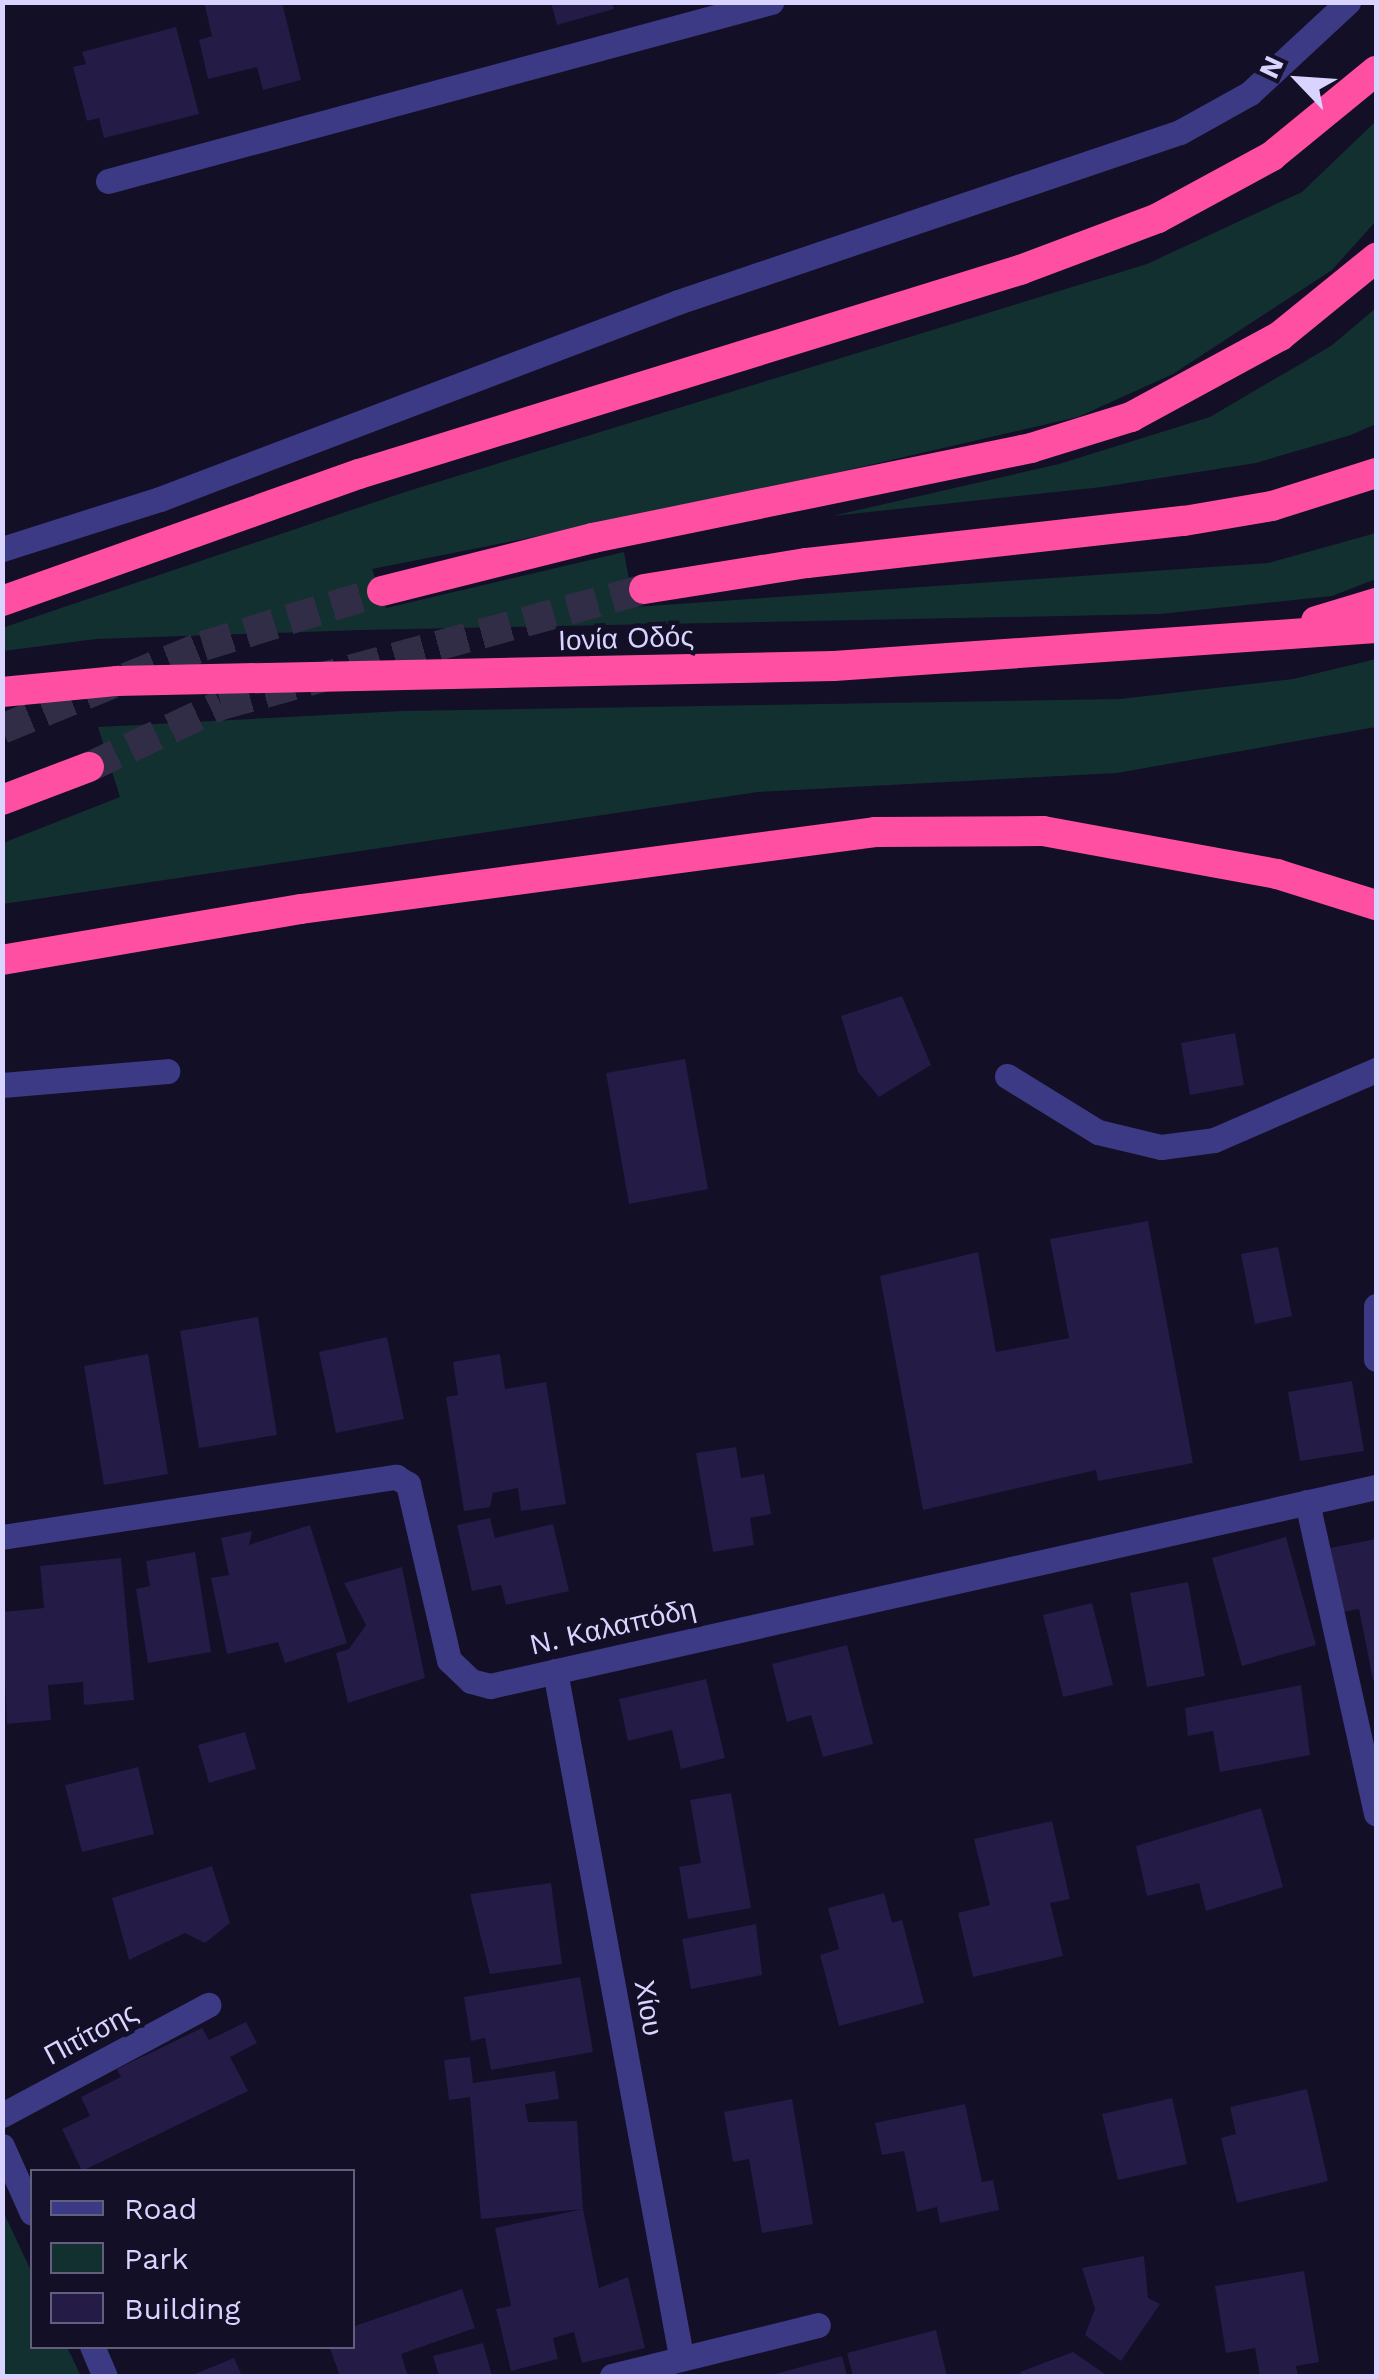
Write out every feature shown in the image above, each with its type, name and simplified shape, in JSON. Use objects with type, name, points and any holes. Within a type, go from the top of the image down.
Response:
[{"type":"highway","points":[[2,601],[359,474],[1020,270],[1158,218],[1272,156],[1376,71]]},
{"type":"highway","points":[[382,591],[593,538],[1032,448],[1130,417],[1280,336],[1376,258]]},
{"type":"highway","points":[[644,589],[807,563],[1184,521],[1272,506],[1376,472]]},
{"type":"highway","points":[[1251,640],[1376,602]]},
{"type":"highway","points":[[1251,640],[1376,628]]},
{"type":"highway","name":"Ιονία Οδός","points":[[2,692],[117,681],[834,666],[1251,640]]},
{"type":"highway","points":[[2,800],[89,767]]},
{"type":"highway","points":[[2,960],[301,909],[875,832],[1042,831],[1261,870],[1376,905]]},
{"type":"street","points":[[108,181],[771,2]]},
{"type":"street","points":[[2,549],[160,498],[678,302],[1180,132],[1250,93],[1348,2]]},
{"type":"street","points":[[1007,1076],[1098,1132],[1161,1147],[1214,1140],[1376,1070]]},
{"type":"street","points":[[2,1086],[167,1071]]},
{"type":"street","points":[[1376,1306],[1376,1359]]},
{"type":"street","name":"Ν. Καλαπόδη","points":[[2,1538],[396,1477],[408,1484],[454,1668],[490,1686],[1376,1486]]},
{"type":"street","points":[[1307,1502],[1376,1812]]},
{"type":"street","name":"Χίου","points":[[555,1671],[682,2356]]},
{"type":"street","name":"Πιτίτσης","points":[[2,2115],[208,2006]]},
{"type":"street","points":[[2,2146],[30,2209]]},
{"type":"street","points":[[612,2376],[818,2325]]},
{"type":"street","points":[[93,2349],[105,2376]]},
{"type":"green space","points":[[1376,121],[1376,221],[1332,270],[1173,374],[1078,417],[705,503],[372,569],[386,608],[624,552],[634,607],[1268,563],[1376,533],[1376,579],[1332,596],[1160,614],[361,630],[96,639],[3,651],[2,628],[405,492],[1147,264],[1302,192]]},
{"type":"green space","points":[[1376,308],[1376,424],[1351,435],[1256,463],[1102,487],[832,516],[1059,464],[1210,417],[1331,346]]},
{"type":"green space","points":[[1376,659],[1376,727],[1117,773],[758,792],[3,904],[3,843],[120,797],[98,727],[402,711],[1120,699],[1293,679]]},
{"type":"green space","points":[[2,2209],[30,2269],[30,2349],[68,2349],[81,2376],[3,2376]]},
{"type":"building","points":[[204,2],[282,2],[301,80],[263,90],[257,67],[208,79],[199,40],[212,36]]},
{"type":"building","points":[[551,2],[612,2],[614,9],[557,25]]},
{"type":"building","points":[[176,27],[199,114],[104,138],[99,118],[87,121],[73,67],[86,64],[82,52]]},
{"type":"building","points":[[902,996],[931,1065],[879,1097],[858,1072],[841,1016]]},
{"type":"building","points":[[1235,1033],[1244,1085],[1190,1095],[1181,1043]]},
{"type":"building","points":[[685,1059],[708,1189],[629,1204],[606,1073]]},
{"type":"building","points":[[1148,1221],[1193,1463],[1098,1481],[1096,1470],[923,1510],[880,1276],[978,1252],[996,1352],[1069,1338],[1050,1239]]},
{"type":"building","points":[[1278,1247],[1292,1316],[1255,1324],[1241,1254]]},
{"type":"building","points":[[258,1317],[277,1435],[199,1448],[180,1331]]},
{"type":"building","points":[[387,1337],[404,1419],[336,1433],[319,1352]]},
{"type":"building","points":[[148,1354],[168,1474],[104,1485],[84,1366]]},
{"type":"building","points":[[500,1354],[505,1389],[546,1382],[566,1504],[521,1511],[518,1488],[493,1493],[490,1507],[464,1511],[446,1397],[458,1395],[453,1362]]},
{"type":"building","points":[[1352,1381],[1364,1451],[1300,1461],[1288,1392]]},
{"type":"building","points":[[736,1447],[741,1478],[764,1474],[771,1514],[750,1518],[754,1545],[713,1552],[696,1453]]},
{"type":"building","points":[[490,1518],[495,1538],[553,1524],[569,1591],[506,1605],[501,1585],[472,1591],[457,1525]]},
{"type":"building","points":[[310,1525],[347,1643],[285,1663],[278,1642],[227,1654],[211,1578],[229,1575],[221,1538],[252,1531],[249,1545]]},
{"type":"building","points":[[1286,1537],[1316,1645],[1242,1666],[1212,1558]]},
{"type":"building","points":[[1376,1539],[1373,1680],[1359,1609],[1342,1612],[1330,1548]]},
{"type":"building","points":[[195,1552],[211,1652],[148,1663],[136,1589],[150,1586],[146,1561]]},
{"type":"building","points":[[121,1558],[134,1700],[84,1705],[83,1682],[48,1685],[51,1720],[7,1724],[2,1612],[44,1608],[40,1566]]},
{"type":"building","points":[[402,1567],[425,1678],[348,1703],[336,1653],[349,1649],[366,1625],[344,1583]]},
{"type":"building","points":[[1188,1582],[1205,1676],[1147,1687],[1130,1593]]},
{"type":"building","points":[[1092,1603],[1113,1685],[1063,1697],[1043,1615]]},
{"type":"building","points":[[847,1645],[873,1744],[823,1757],[811,1715],[787,1722],[772,1664]]},
{"type":"building","points":[[706,1679],[725,1758],[681,1769],[672,1730],[628,1741],[619,1699]]},
{"type":"building","points":[[1301,1685],[1310,1755],[1220,1772],[1213,1731],[1188,1736],[1185,1708]]},
{"type":"building","points":[[245,1732],[256,1769],[209,1783],[198,1745]]},
{"type":"building","points":[[138,1767],[154,1834],[82,1852],[65,1785]]},
{"type":"building","points":[[731,1793],[751,1908],[688,1919],[679,1867],[701,1863],[690,1800]]},
{"type":"building","points":[[1261,1808],[1283,1887],[1206,1911],[1199,1883],[1147,1896],[1136,1846]]},
{"type":"building","points":[[1052,1821],[1070,1899],[1050,1903],[1063,1956],[973,1977],[958,1913],[990,1905],[974,1839]]},
{"type":"building","points":[[212,1866],[230,1923],[205,1943],[185,1933],[129,1960],[112,1898]]},
{"type":"building","points":[[551,1883],[562,1964],[490,1974],[470,1894]]},
{"type":"building","points":[[884,1893],[892,1923],[902,1920],[924,2003],[839,2026],[820,1955],[839,1949],[828,1908]]},
{"type":"building","points":[[756,1924],[762,1975],[691,1989],[682,1939]]},
{"type":"building","points":[[580,1977],[593,2052],[491,2070],[485,2038],[471,2041],[464,1997]]},
{"type":"building","points":[[246,2022],[257,2043],[230,2057],[248,2091],[81,2169],[62,2129],[90,2116],[81,2097],[121,2077],[117,2069],[202,2028],[209,2040]]},
{"type":"building","points":[[470,2057],[473,2083],[555,2071],[559,2099],[525,2104],[528,2122],[577,2121],[583,2209],[481,2219],[470,2097],[449,2100],[444,2060]]},
{"type":"building","points":[[1307,2089],[1328,2181],[1237,2203],[1221,2138],[1236,2134],[1230,2107]]},
{"type":"building","points":[[1172,2098],[1187,2164],[1118,2180],[1102,2114]]},
{"type":"building","points":[[792,2099],[813,2224],[762,2233],[749,2159],[733,2162],[724,2112]]},
{"type":"building","points":[[965,2104],[982,2182],[993,2180],[999,2210],[940,2223],[937,2207],[917,2212],[904,2151],[882,2155],[875,2123]]},
{"type":"building","points":[[583,2209],[599,2288],[628,2277],[645,2348],[582,2363],[574,2332],[553,2338],[558,2359],[511,2371],[496,2309],[511,2306],[495,2228]]},
{"type":"building","points":[[1144,2256],[1148,2298],[1160,2304],[1121,2361],[1085,2335],[1095,2309],[1082,2268]]},
{"type":"building","points":[[1304,2271],[1319,2362],[1296,2366],[1298,2376],[1260,2376],[1255,2348],[1226,2353],[1215,2286]]},
{"type":"building","points":[[462,2289],[475,2328],[401,2354],[408,2376],[340,2376],[330,2349],[355,2349],[355,2326]]},
{"type":"building","points":[[936,2330],[947,2376],[853,2376],[847,2353]]},
{"type":"building","points":[[483,2343],[492,2376],[439,2376],[433,2356]]},
{"type":"building","points":[[1073,2352],[1108,2376],[1021,2376],[1020,2372]]},
{"type":"building","points":[[842,2356],[847,2376],[771,2376],[771,2375]]},
{"type":"building","points":[[234,2358],[242,2376],[190,2376]]},
{"type":"tunnel","points":[[89,767],[221,705],[644,589]]},
{"type":"tunnel","points":[[2,729],[203,646],[382,591]]}]
